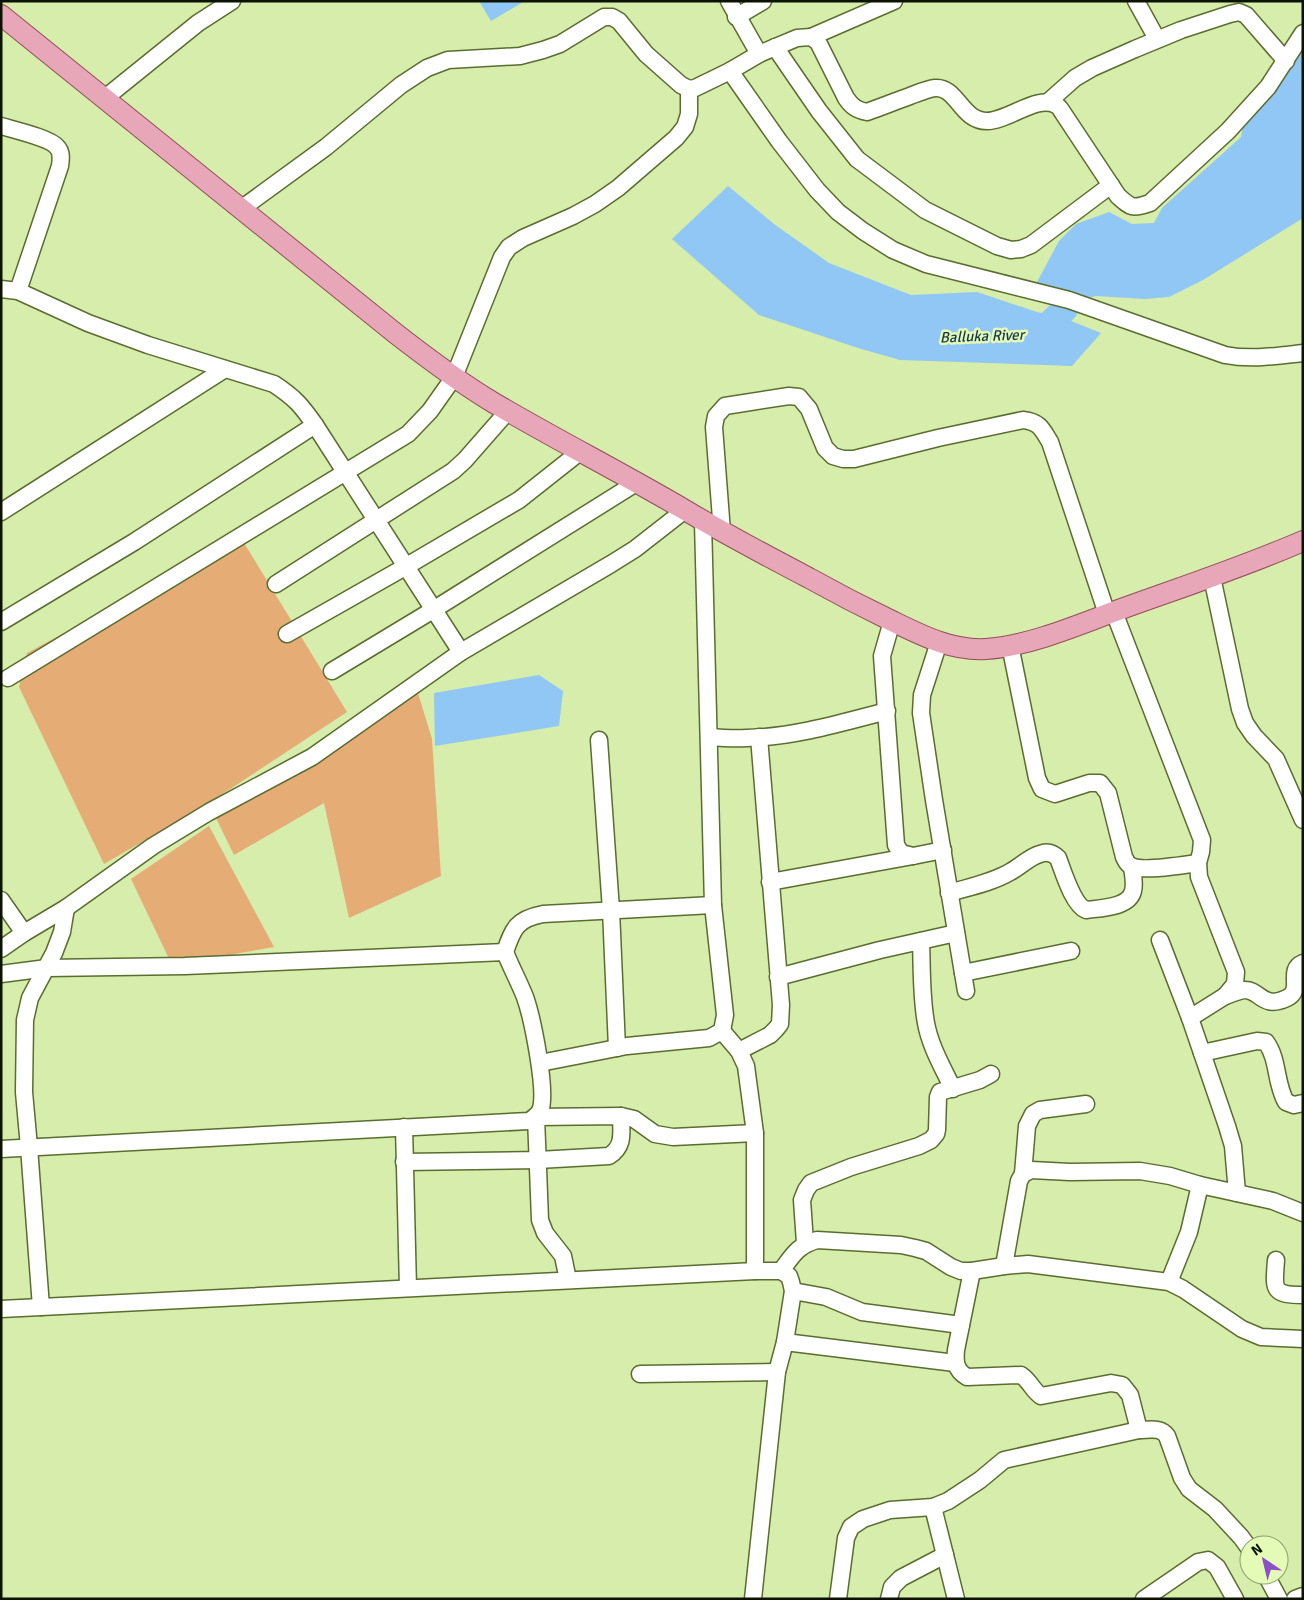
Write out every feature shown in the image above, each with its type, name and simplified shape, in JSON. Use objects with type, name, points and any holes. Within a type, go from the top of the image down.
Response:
[{"type":"main road","points":[[1,15],[395,333],[454,377],[508,411],[581,450],[703,522],[852,602],[939,642],[986,649],[1010,645],[1050,634],[1212,577],[1303,541]]},
{"type":"street","points":[[105,98],[198,23],[232,1]]},
{"type":"street","points":[[729,1],[753,58]]},
{"type":"street","points":[[736,16],[763,1]]},
{"type":"street","points":[[242,209],[326,147],[400,85],[427,68],[448,60],[520,56],[543,50],[560,44],[604,17],[612,17],[619,21],[646,54],[680,85],[689,89],[702,86],[775,47],[797,38],[811,37],[894,1]]},
{"type":"street","points":[[1136,1],[1158,39]]},
{"type":"street","points":[[1048,102],[1075,78],[1092,68],[1189,27],[1239,12],[1246,15],[1286,61]]},
{"type":"street","points":[[811,37],[818,42],[851,106],[858,110],[867,112],[925,90],[937,88],[946,90],[967,114],[978,120],[988,121],[1001,118],[1038,103],[1048,102],[1057,105],[1118,196],[1127,205],[1137,208],[1150,203],[1228,131],[1268,87],[1303,33]]},
{"type":"street","points":[[775,47],[857,159],[925,210],[997,246],[1011,250],[1031,245],[1111,185]]},
{"type":"street","points":[[730,71],[779,141],[822,195],[838,212],[893,250],[926,264],[1069,300],[1225,355],[1248,358],[1303,353]]},
{"type":"street","points":[[8,678],[408,434],[430,411],[454,377],[502,257],[509,247],[523,238],[595,204],[618,188],[676,138],[685,127],[689,114],[689,89]]},
{"type":"street","points":[[1,126],[48,140],[57,147],[61,156],[60,166],[18,291]]},
{"type":"street","points":[[1,290],[18,291],[88,323],[148,345],[274,384],[290,394],[300,404],[315,425],[460,652]]},
{"type":"street","points":[[1,512],[225,369]]},
{"type":"street","points":[[722,532],[714,427],[716,416],[725,406],[789,396],[799,397],[809,409],[825,448],[833,456],[843,459],[854,459],[938,438],[1023,420],[1034,421],[1042,428],[1050,442],[1110,613],[1202,840],[1198,863],[1199,877],[1236,972],[1235,984],[1225,996]]},
{"type":"street","points":[[276,584],[453,471],[508,411]]},
{"type":"street","points":[[1,622],[134,542],[315,425]]},
{"type":"street","points":[[287,634],[406,567],[519,500],[581,450]]},
{"type":"street","points":[[332,671],[434,610],[636,483]]},
{"type":"street","points":[[1,949],[66,908],[153,846],[209,812],[312,757],[460,652],[635,549],[685,510]]},
{"type":"street","points":[[540,1063],[617,1048],[709,1038],[722,1031],[726,1015],[713,905],[703,522]]},
{"type":"street","points":[[1212,577],[1240,709],[1245,723],[1254,736],[1276,759],[1303,820]]},
{"type":"street","points":[[892,621],[882,656],[896,844],[901,853],[912,856]]},
{"type":"street","points":[[939,642],[922,695],[921,713],[966,991]]},
{"type":"street","points":[[1010,645],[1037,778],[1042,789],[1055,794],[1089,783],[1100,783],[1108,793],[1126,862],[1132,867],[1142,869],[1198,863]]},
{"type":"street","points":[[709,737],[759,737],[824,727],[887,711]]},
{"type":"street","points":[[739,1051],[770,1035],[780,1024],[781,1005],[759,737]]},
{"type":"street","points":[[599,740],[611,910],[617,1048]]},
{"type":"street","points":[[770,882],[942,850]]},
{"type":"street","points":[[949,892],[992,880],[1040,854],[1049,852],[1058,858],[1074,897],[1082,909],[1086,910],[1121,904],[1128,900],[1134,888],[1132,867]]},
{"type":"street","points":[[1,900],[24,934]]},
{"type":"street","points":[[568,1280],[563,1256],[545,1234],[540,1220],[536,1117],[540,1109],[540,1063],[526,998],[505,952],[512,932],[517,925],[528,917],[543,914],[713,905]]},
{"type":"street","points":[[40,1307],[24,1092],[25,1020],[30,998],[47,968],[62,932],[66,908]]},
{"type":"street","points":[[778,977],[956,933]]},
{"type":"street","points":[[1160,940],[1190,1018],[1233,1146],[1237,1193]]},
{"type":"street","points":[[921,941],[922,986],[926,1024],[933,1046],[953,1089]]},
{"type":"street","points":[[963,973],[1071,951]]},
{"type":"street","points":[[1,974],[47,968],[185,966],[505,952]]},
{"type":"street","points":[[1190,1018],[1225,996],[1244,990],[1254,992],[1263,1000],[1270,1002],[1287,998],[1295,992],[1294,972],[1298,965],[1303,963]]},
{"type":"street","points":[[722,1031],[739,1051],[746,1066],[755,1133],[755,1270]]},
{"type":"street","points":[[1202,1053],[1257,1040],[1266,1042],[1272,1051],[1281,1093],[1286,1102],[1294,1105],[1303,1103]]},
{"type":"street","points":[[805,1244],[802,1200],[811,1183],[851,1167],[918,1146],[931,1140],[937,1130],[939,1094],[942,1091],[980,1080],[991,1074]]},
{"type":"street","points":[[1004,1266],[1019,1181],[1023,1174],[1028,1126],[1033,1114],[1040,1110],[1086,1104]]},
{"type":"street","points":[[1,1149],[529,1121],[536,1117],[621,1116],[634,1119],[655,1134],[673,1137],[755,1133]]},
{"type":"street","points":[[404,1162],[538,1160],[609,1156],[616,1151],[621,1143],[621,1116]]},
{"type":"street","points":[[404,1128],[408,1288]]},
{"type":"street","points":[[1023,1174],[1031,1170],[1140,1171],[1170,1176],[1200,1185],[1272,1201],[1303,1213]]},
{"type":"street","points":[[1169,1282],[1189,1232],[1200,1185]]},
{"type":"street","points":[[781,1270],[796,1250],[805,1244],[817,1240],[901,1245],[926,1251],[961,1271],[1028,1264],[1169,1282],[1242,1329],[1261,1337],[1303,1339]]},
{"type":"street","points":[[1276,1260],[1274,1284],[1278,1291],[1286,1294],[1303,1294]]},
{"type":"street","points":[[1,1309],[781,1270],[789,1276],[793,1291],[785,1342],[777,1372],[753,1599]]},
{"type":"street","points":[[972,1271],[956,1350],[955,1363],[959,1371],[967,1376],[1020,1375],[1028,1380],[1041,1396],[1111,1382],[1122,1385],[1130,1395],[1139,1430]]},
{"type":"street","points":[[793,1291],[826,1297],[862,1312],[961,1324]]},
{"type":"street","points":[[785,1342],[955,1363]]},
{"type":"street","points":[[640,1374],[777,1372]]},
{"type":"street","points":[[838,1599],[846,1538],[851,1527],[863,1519],[890,1510],[932,1507],[948,1500],[980,1480],[1004,1460],[1139,1430],[1160,1429],[1164,1431],[1182,1478],[1189,1489],[1215,1509],[1239,1535]]},
{"type":"street","points":[[932,1507],[956,1599]]},
{"type":"street","points":[[889,1599],[892,1587],[901,1578],[945,1555]]},
{"type":"street","points":[[1144,1599],[1198,1562],[1208,1560],[1217,1567],[1235,1599]]},
{"type":"street","points":[[1271,1585],[1279,1599]]},
{"type":"street","points":[[1296,1599],[1303,1596]]},
{"type":"shaded area","points":[[241,538],[347,712],[206,805],[104,864],[19,687],[27,653]]},
{"type":"shaded area","points":[[418,693],[432,739],[441,876],[349,918],[324,803],[234,855],[215,816],[382,707]]},
{"type":"shaded area","points":[[209,826],[274,947],[172,965],[131,879]]},
{"type":"water","points":[[479,1],[525,1],[491,21]]},
{"type":"water","points":[[1303,39],[1303,218],[1203,280],[1169,297],[1145,299],[1096,296],[1081,300],[1037,282],[1059,241],[1076,224],[1109,212],[1132,224],[1154,223],[1162,208],[1241,137],[1245,116]]},
{"type":"water","points":[[728,186],[774,224],[829,263],[911,295],[977,292],[1037,312],[1066,319],[1101,333],[1072,366],[900,360],[759,315],[672,239]]},
{"type":"water","points":[[539,675],[563,691],[559,726],[435,746],[434,693]]},
{"type":"waterway","name":"Balluka River","points":[[1028,336],[1046,327],[1065,309],[1080,275]]}]
